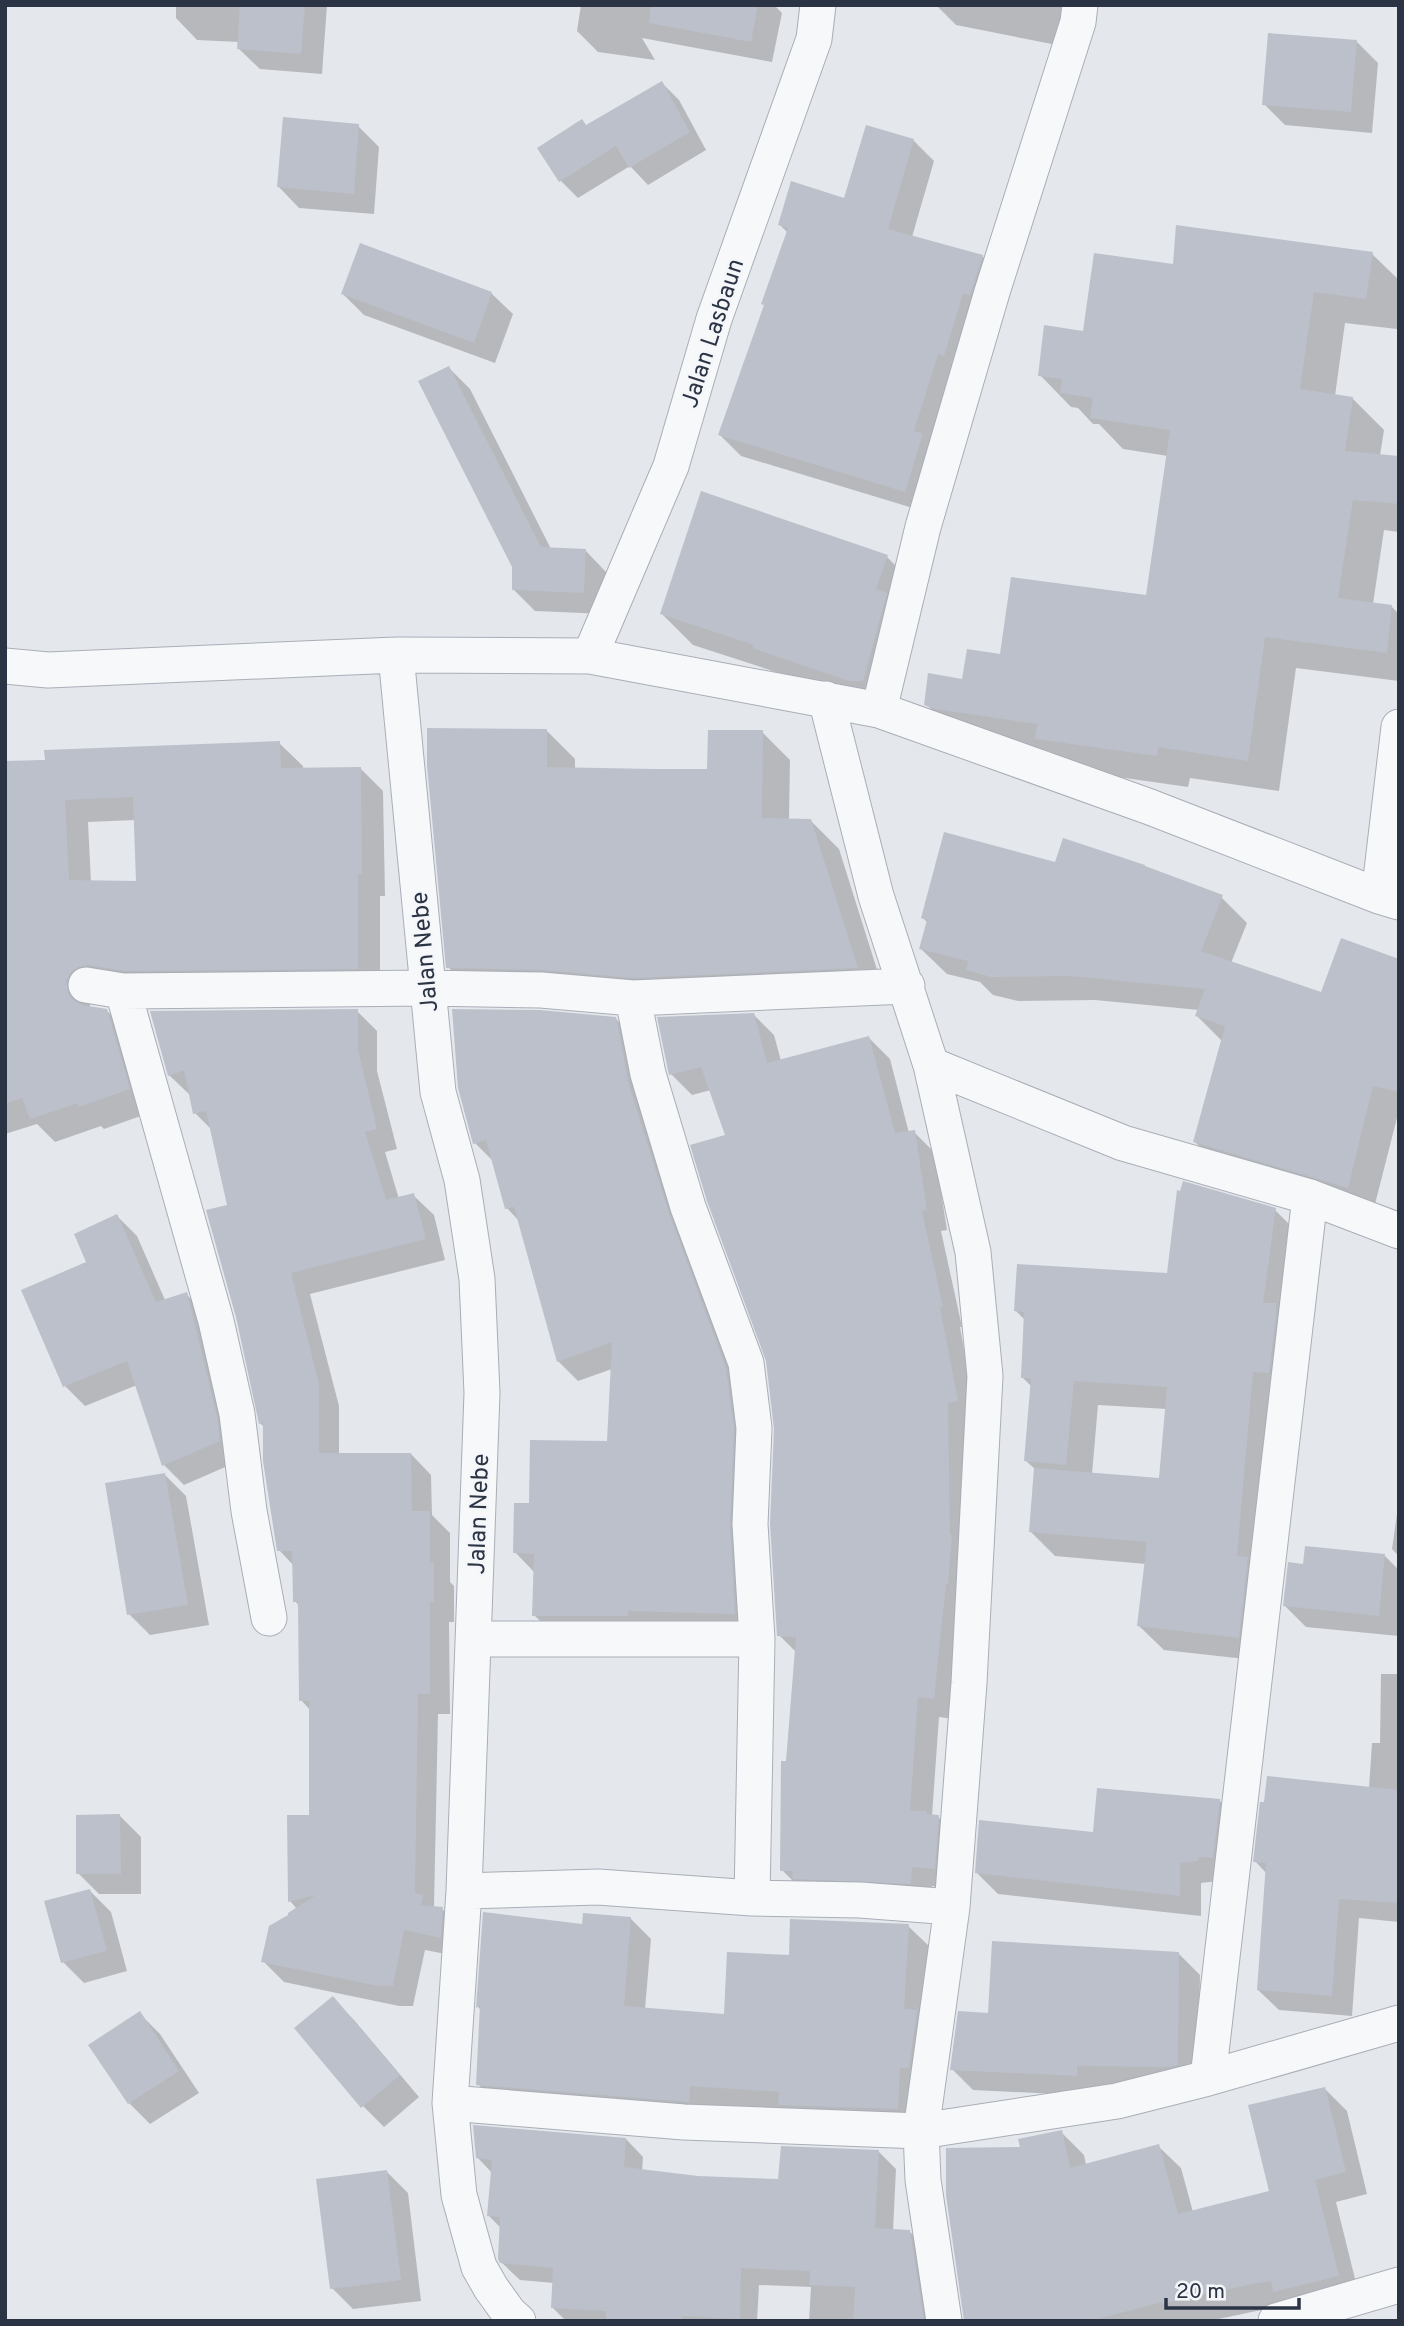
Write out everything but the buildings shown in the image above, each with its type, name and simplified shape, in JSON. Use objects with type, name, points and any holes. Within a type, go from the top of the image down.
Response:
[{"type":"street","name":"Jalan Lasbaun","points":[[590,656],[671,466],[714,319],[814,39],[818,5]]},
{"type":"street","points":[[879,710],[923,527],[992,292],[1078,22],[1080,5]]},
{"type":"street","points":[[5,666],[48,670],[396,655],[590,656],[879,710],[1150,807],[1389,899],[1399,727]]},
{"type":"street","name":"Jalan Nebe","points":[[396,655],[438,1092],[462,1180],[477,1279],[482,1393],[464,1891],[450,2104],[459,2195],[480,2267],[491,2288],[518,2321]]},
{"type":"street","points":[[826,699],[876,896],[931,1065],[973,1252],[985,1376],[969,1683],[951,1907],[921,2131],[923,2180],[944,2321]]},
{"type":"street","points":[[86,985],[123,991],[427,988],[541,990],[633,998],[907,986]]},
{"type":"street","points":[[123,991],[216,1321],[237,1414],[249,1511],[269,1618]]},
{"type":"street","points":[[633,998],[648,1074],[688,1207],[746,1363],[754,1428],[750,1524],[757,1639],[752,1898]]},
{"type":"street","points":[[931,1065],[1123,1143],[1310,1197],[1399,1231]]},
{"type":"street","points":[[1208,2078],[1310,1197]]},
{"type":"street","points":[[474,1639],[757,1639]]},
{"type":"street","points":[[464,1891],[598,1887],[752,1898],[860,1899],[951,1907]]},
{"type":"street","points":[[450,2104],[684,2122],[921,2131],[1117,2101],[1399,2023]]},
{"type":"street","points":[[1276,2321],[1399,2285]]}]
